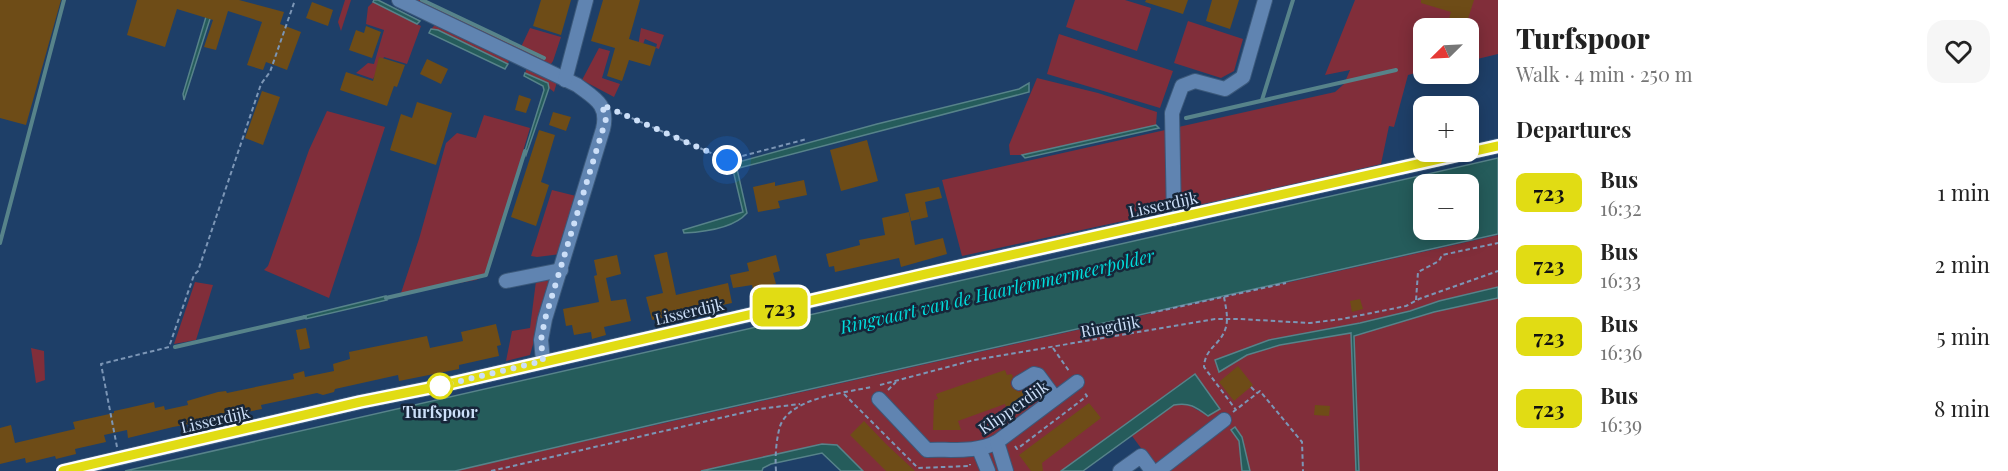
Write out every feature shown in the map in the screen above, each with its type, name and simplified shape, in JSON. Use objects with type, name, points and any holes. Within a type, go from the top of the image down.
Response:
[{"type":"street","points":[[399,0],[577,85],[602,105],[606,119],[542,334],[543,361]]},
{"type":"street","points":[[565,80],[586,0]]},
{"type":"street","points":[[1174,219],[1172,113],[1182,86],[1196,81],[1225,89],[1243,78],[1265,0]]},
{"type":"street","name":"Lisserdijk","points":[[64,471],[360,402],[1498,146]]},
{"type":"street","points":[[506,281],[561,270]]},
{"type":"street","points":[[1019,383],[1034,374],[1038,375],[1054,398]]},
{"type":"street","name":"Klipperdijk","points":[[883,395],[927,450],[979,449],[988,447],[1002,438],[1077,382]]},
{"type":"street","points":[[1158,471],[1224,420]]},
{"type":"street","points":[[1002,438],[1006,471]]},
{"type":"street","points":[[979,449],[988,471]]},
{"type":"street","points":[[1120,471],[1141,456],[1152,471]]},
{"type":"path","points":[[119,458],[101,364],[169,347],[194,275],[198,271],[261,84],[270,72],[295,0]]},
{"type":"path","points":[[602,105],[727,160],[807,139]]},
{"type":"path","points":[[1416,300],[1418,272],[1439,261],[1442,255],[1498,243]]},
{"type":"path","name":"Ringdijk","points":[[491,471],[759,409],[802,404],[896,382],[974,360],[1215,319],[1310,323],[1342,320],[1406,306],[1416,300],[1498,271]]},
{"type":"path","points":[[1151,313],[1286,283]]},
{"type":"path","points":[[1224,297],[1227,310],[1226,329],[1204,358],[1204,367],[1236,410]]},
{"type":"path","points":[[1002,438],[1017,449],[1087,396],[1053,348]]},
{"type":"path","points":[[883,395],[896,382]]},
{"type":"path","points":[[1251,387],[1257,393]]},
{"type":"path","points":[[1224,420],[1260,391],[1302,442],[1303,471]]},
{"type":"path","points":[[776,471],[776,451],[782,422],[792,410],[802,404]]},
{"type":"shaded area","points":[[345,0],[351,0],[341,31],[338,22]]},
{"type":"shaded area","points":[[407,0],[421,0],[521,47],[530,28],[561,37],[549,67]]},
{"type":"shaded area","points":[[1075,0],[1125,0],[1151,8],[1137,51],[1066,27]]},
{"type":"shaded area","points":[[1355,0],[1498,0],[1498,54],[1479,59],[1479,18],[1413,18],[1413,74],[1408,75],[1394,127],[1389,126],[1381,164],[1190,207],[1178,195],[1168,198],[1160,213],[962,256],[942,180],[1335,92],[1344,84],[1350,70],[1325,75]]},
{"type":"shaded area","points":[[373,2],[421,26],[407,64],[384,57],[373,79],[356,73],[368,63],[374,64],[384,30],[366,24],[368,7]]},
{"type":"shaded area","points":[[1188,21],[1243,39],[1234,71],[1221,78],[1174,63]]},
{"type":"shaded area","points":[[436,24],[509,60],[508,64],[431,29]]},
{"type":"shaded area","points":[[641,28],[664,35],[659,49],[656,48],[657,44],[645,39],[639,55],[637,53]]},
{"type":"shaded area","points":[[1059,34],[1173,71],[1160,108],[1047,74]]},
{"type":"shaded area","points":[[599,48],[610,51],[602,78],[620,84],[614,97],[582,80]]},
{"type":"shaded area","points":[[527,68],[557,82],[554,92],[547,83],[525,73]]},
{"type":"shaded area","points":[[1037,78],[1098,93],[1157,112],[1156,125],[1022,155],[1010,155],[1009,145]]},
{"type":"shaded area","points":[[327,111],[385,127],[329,298],[264,270],[268,266],[309,150]]},
{"type":"shaded area","points":[[484,115],[530,128],[486,275],[476,280],[401,293],[446,143],[457,133],[476,138]]},
{"type":"shaded area","points":[[552,190],[576,196],[563,237],[561,254],[531,256]]},
{"type":"shaded area","points":[[1498,235],[1498,287],[1359,323],[1269,340],[1219,372],[1247,355],[1280,345],[1351,333],[1356,471],[1250,471],[1242,438],[1231,430],[1239,441],[1242,471],[1158,471],[1132,436],[1174,405],[1185,403],[1208,416],[1220,409],[1195,374],[1061,471],[863,471],[837,445],[822,444],[701,471],[451,471],[1479,240]]},
{"type":"shaded area","points":[[553,274],[530,355],[506,361],[512,331],[530,328],[536,281]]},
{"type":"shaded area","points":[[195,282],[213,285],[196,340],[174,344]]},
{"type":"shaded area","points":[[1498,298],[1498,471],[1359,471],[1354,336],[1434,312]]},
{"type":"shaded area","points":[[31,348],[44,351],[45,380],[36,383]]},
{"type":"water","points":[[211,0],[216,0],[184,100],[183,94]]},
{"type":"water","points":[[374,0],[420,21],[417,24],[373,2]]},
{"type":"water","points":[[431,29],[438,30],[508,64],[505,69],[429,33]]},
{"type":"water","points":[[525,73],[548,83],[549,88],[526,155],[525,151],[544,90],[543,86],[524,76]]},
{"type":"water","points":[[1029,83],[1029,92],[739,168],[737,169],[747,213],[727,226],[684,233],[683,230],[743,212],[732,166],[735,163],[877,124],[1019,89]]},
{"type":"water","points":[[1156,125],[1159,128],[1025,158],[1022,155]]},
{"type":"water","points":[[1498,158],[1498,234],[1479,238],[1479,174],[1428,174]]},
{"type":"water","name":"Ringvaart van de Haarlemmermeerpolder","points":[[1413,177],[1413,240],[1471,240],[664,422],[455,471],[125,471]]},
{"type":"water","points":[[1498,287],[1498,298],[1434,312],[1354,336],[1359,471],[1356,471],[1351,333],[1280,345],[1247,355],[1219,372],[1215,360],[1269,340],[1360,323]]},
{"type":"water","points":[[386,296],[387,300],[306,319],[304,316]]},
{"type":"water","points":[[1195,374],[1220,409],[1208,416],[1192,406],[1174,405],[1083,471],[1061,471]]},
{"type":"water","points":[[1235,427],[1242,437],[1250,471],[1242,471],[1239,441],[1231,430]]},
{"type":"water","points":[[822,444],[837,445],[863,471],[841,471],[822,453],[771,464],[762,471],[701,471]]},
{"type":"building","points":[[0,0],[61,0],[26,125],[0,118]]},
{"type":"building","points":[[137,0],[239,0],[284,12],[280,24],[301,32],[287,70],[266,62],[263,70],[247,65],[262,22],[228,11],[216,50],[204,47],[213,20],[177,9],[165,47],[127,35]]},
{"type":"building","points":[[541,0],[571,0],[561,35],[533,26]]},
{"type":"building","points":[[603,0],[640,0],[629,39],[656,47],[650,66],[629,60],[622,81],[607,76],[615,48],[591,41]]},
{"type":"building","points":[[1146,0],[1188,0],[1183,14],[1145,2]]},
{"type":"building","points":[[1212,0],[1239,0],[1230,29],[1206,21]]},
{"type":"building","points":[[1421,0],[1474,0],[1468,18],[1449,18],[1451,12],[1421,3]]},
{"type":"building","points":[[312,2],[333,10],[328,26],[306,18]]},
{"type":"building","points":[[366,26],[381,32],[372,58],[349,50],[356,30],[364,33]]},
{"type":"building","points":[[379,57],[405,65],[387,106],[340,90],[346,72],[373,81]]},
{"type":"building","points":[[427,59],[448,69],[441,84],[420,74]]},
{"type":"building","points":[[262,91],[280,97],[263,145],[245,138]]},
{"type":"building","points":[[519,95],[531,99],[526,113],[515,110]]},
{"type":"building","points":[[417,102],[452,113],[436,165],[390,150],[401,114],[412,118]]},
{"type":"building","points":[[553,112],[571,117],[566,131],[549,125]]},
{"type":"building","points":[[539,130],[555,135],[541,182],[549,185],[536,226],[511,217]]},
{"type":"building","points":[[867,140],[878,181],[841,191],[830,150]]},
{"type":"building","points":[[804,180],[807,195],[778,201],[780,208],[758,212],[753,187],[775,182],[775,186]]},
{"type":"building","points":[[939,187],[942,198],[925,202],[928,217],[911,221],[905,194]]},
{"type":"building","points":[[909,212],[915,245],[943,238],[947,254],[901,267],[899,258],[835,272],[834,266],[829,267],[826,254],[860,245],[859,240],[885,235],[882,218]]},
{"type":"building","points":[[667,252],[676,295],[728,283],[732,303],[652,320],[646,297],[663,293],[654,255]]},
{"type":"building","points":[[617,255],[621,274],[606,278],[611,301],[626,299],[631,321],[604,327],[606,335],[592,339],[591,332],[574,335],[572,325],[566,326],[563,309],[599,302],[594,276],[597,275],[594,260]]},
{"type":"building","points":[[776,255],[780,271],[773,273],[776,284],[753,289],[752,285],[733,288],[730,275],[749,271],[747,263]]},
{"type":"building","points":[[1360,299],[1363,309],[1352,312],[1350,301]]},
{"type":"building","points":[[496,324],[501,345],[497,346],[499,356],[459,365],[459,369],[399,381],[398,375],[335,389],[334,392],[323,395],[317,393],[261,405],[262,409],[227,416],[228,419],[173,427],[128,438],[127,430],[104,435],[106,442],[75,449],[76,454],[26,463],[25,458],[0,464],[0,428],[11,425],[15,443],[75,429],[73,422],[114,413],[114,411],[154,402],[155,408],[164,406],[165,410],[188,405],[187,401],[218,392],[226,391],[227,393],[294,379],[293,374],[304,371],[305,377],[334,371],[333,364],[350,359],[349,352],[427,336],[430,348],[463,341],[461,332]]},
{"type":"building","points":[[306,328],[310,348],[300,350],[296,330]]},
{"type":"building","points":[[1238,366],[1253,385],[1234,401],[1219,382]]},
{"type":"building","points":[[1005,370],[1007,375],[1013,376],[1010,383],[1012,388],[1019,392],[1025,390],[1030,397],[1008,414],[1005,404],[958,421],[961,430],[933,430],[934,400],[938,399],[936,394]]},
{"type":"building","points":[[1089,403],[1101,418],[1042,463],[1043,471],[1031,471],[1019,455]]},
{"type":"building","points":[[1315,405],[1330,406],[1329,416],[1314,415]]},
{"type":"building","points":[[864,421],[915,471],[886,471],[850,435]]},
{"type":"waterway","points":[[0,243],[64,0]]},
{"type":"waterway","points":[[422,0],[544,58]]},
{"type":"waterway","points":[[1262,100],[1293,0]]},
{"type":"waterway","points":[[1186,118],[1396,70]]},
{"type":"waterway","points":[[386,298],[486,275],[525,151]]},
{"type":"waterway","points":[[175,347],[305,317]]},
{"type":"bus line","name":"723","points":[[63,471],[1498,146]]},
{"type":"place","name":"Turfspoor","points":[[440,386]]},
{"type":"route","points":[[440,386],[543,361],[541,340],[545,319],[606,119],[602,105],[727,160]]}]
